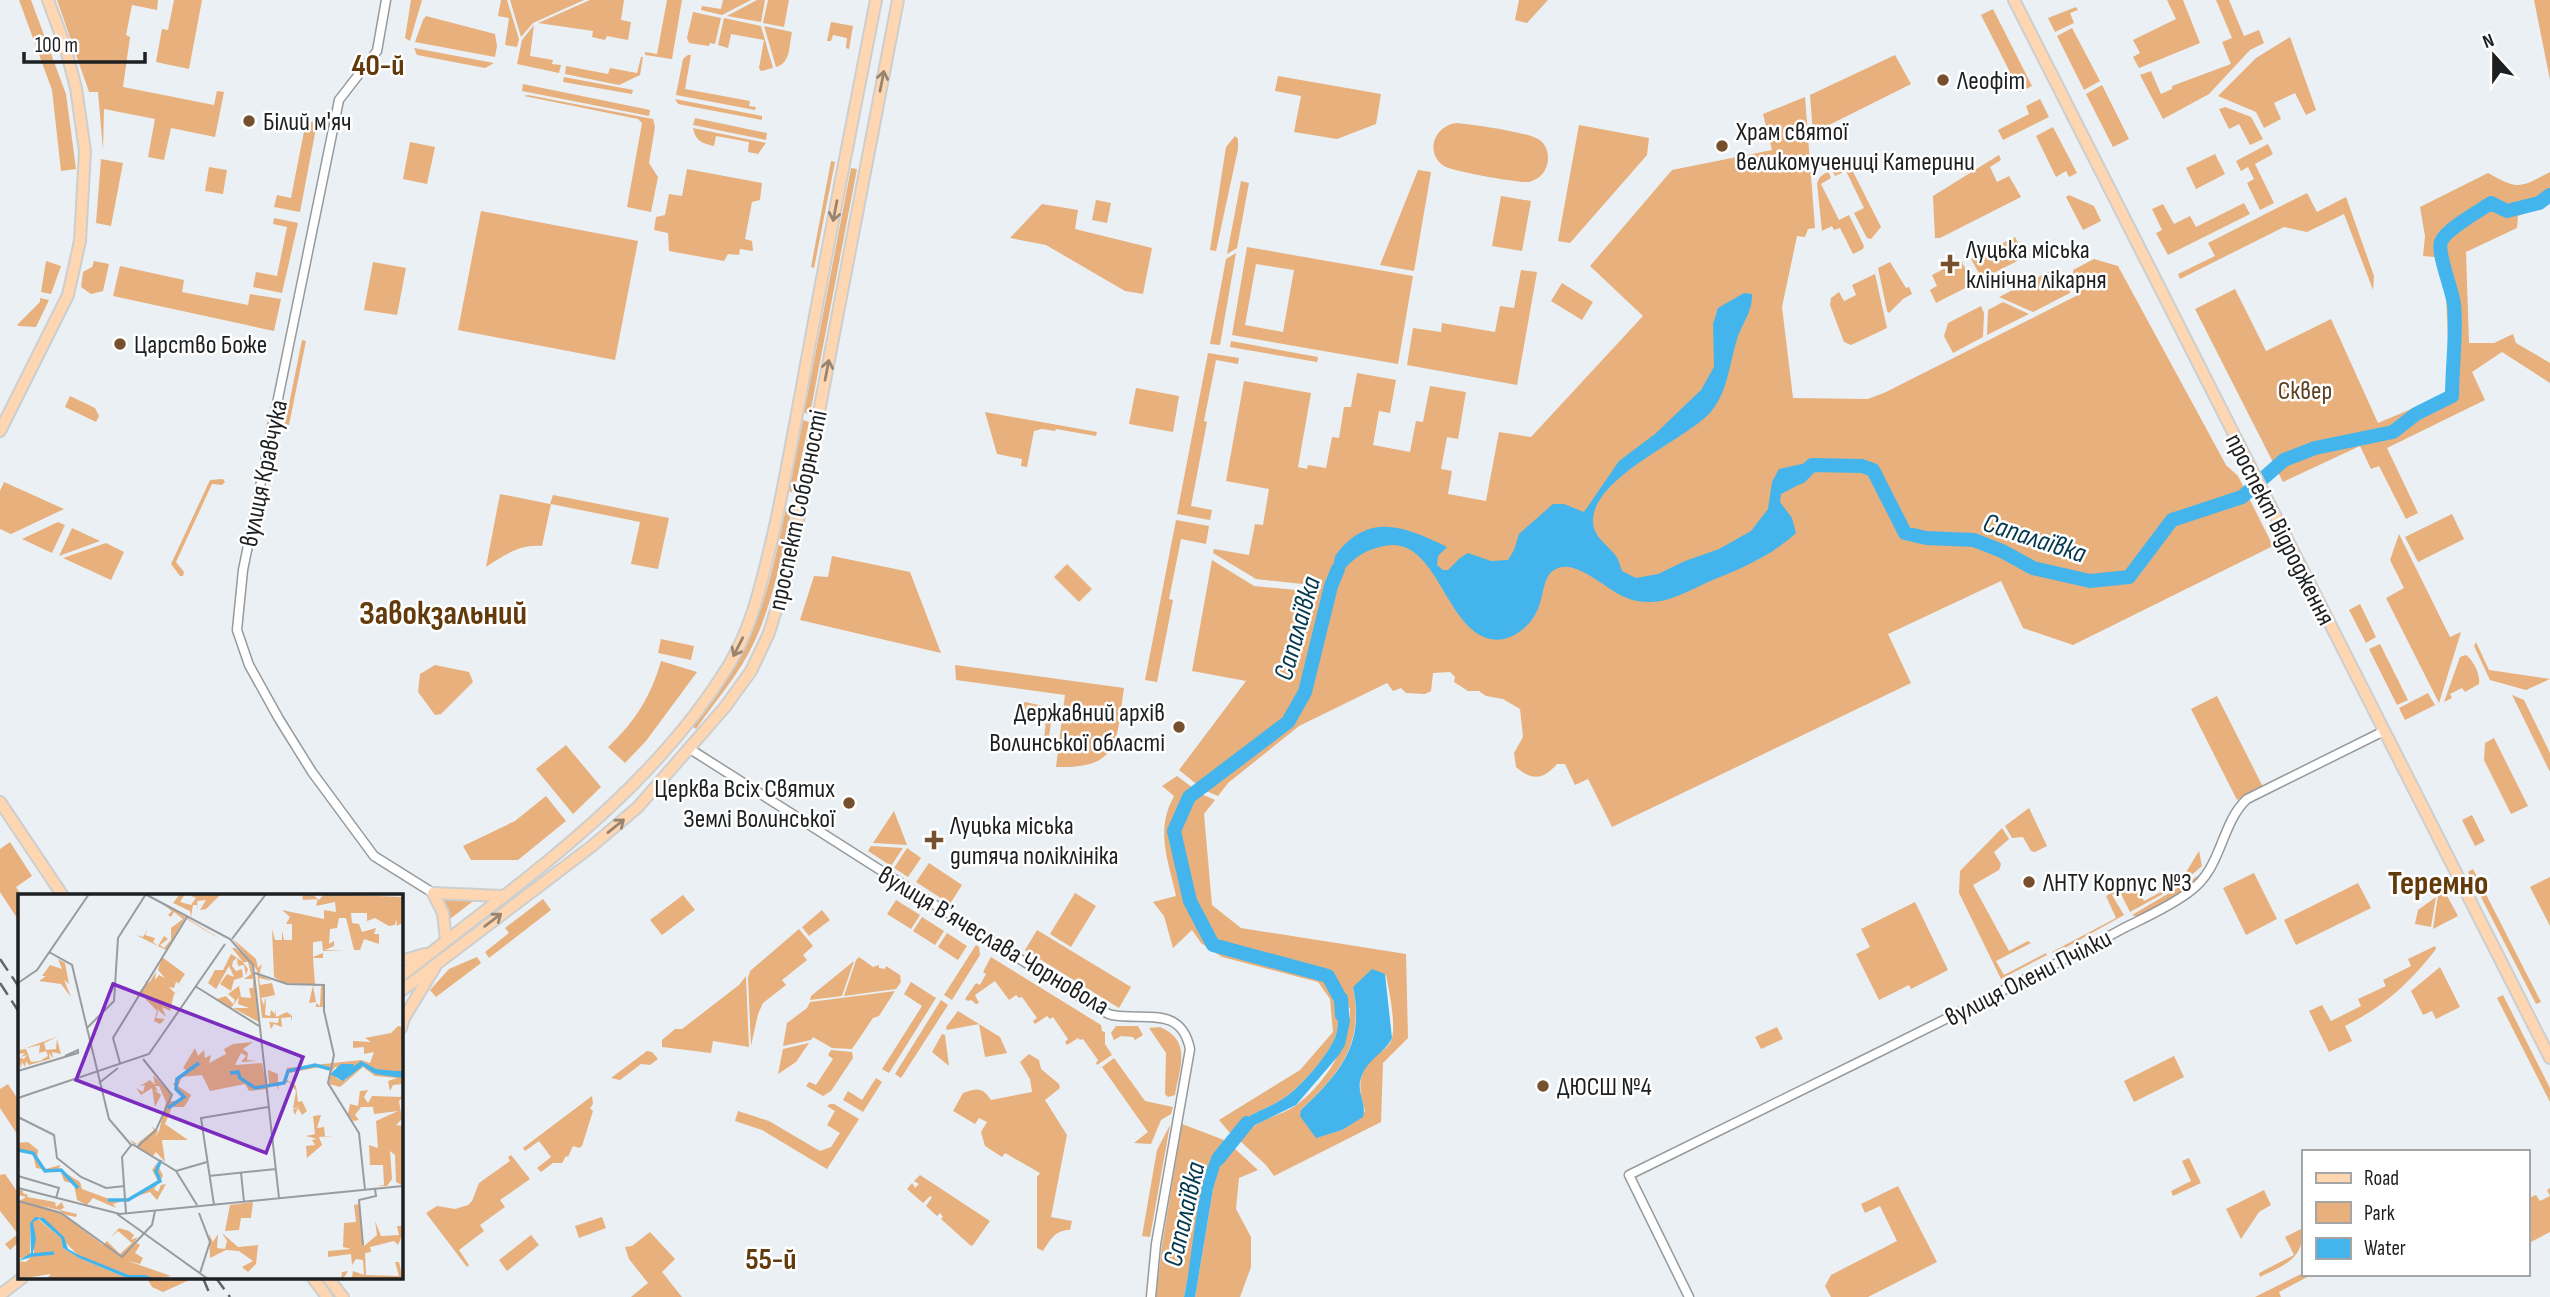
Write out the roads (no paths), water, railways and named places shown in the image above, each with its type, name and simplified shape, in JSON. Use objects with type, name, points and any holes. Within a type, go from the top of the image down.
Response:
[{"type":"main road","points":[[0,431],[68,295],[80,241],[85,151],[76,88],[65,46],[47,0]]},
{"type":"main road","name":"проспект Соборності","points":[[402,990],[435,957],[446,940],[549,860],[611,806],[675,738],[706,699],[731,662],[749,625],[781,503],[876,0]]},
{"type":"main road","name":"проспект Соборності","points":[[402,975],[435,957],[558,872],[625,819],[690,749],[751,671],[769,633],[789,568],[898,0]]},
{"type":"main road","name":"проспект Відродження","points":[[2014,0],[2550,1058]]},
{"type":"main road","points":[[848,144],[869,148]]},
{"type":"main road","points":[[781,503],[800,508]]},
{"type":"main road","points":[[675,738],[690,749]]},
{"type":"main road","points":[[0,803],[61,894]]},
{"type":"main road","points":[[549,860],[558,872]]},
{"type":"main road","points":[[446,940],[443,913],[433,893],[503,895]]},
{"type":"main road","points":[[402,961],[435,957]]},
{"type":"main road","points":[[402,1025],[435,957]]},
{"type":"main road","points":[[0,1295],[19,1280]]},
{"type":"main road","points":[[314,1280],[327,1297]]},
{"type":"main road","points":[[330,1280],[343,1297]]},
{"type":"street","name":"вулиця Кравчука","points":[[386,0],[377,51],[339,100],[243,570],[237,630],[249,665],[279,719],[312,772],[374,856],[433,893]]},
{"type":"street","name":"вулиця Олени Пчілки","points":[[1689,1297],[1629,1175],[2056,965],[2171,904],[2206,878],[2239,807],[2247,800],[2384,731]]},
{"type":"street","name":"вулиця Вʼячеслава Чорновола","points":[[690,749],[1097,1008],[1112,1015],[1164,1018],[1178,1025],[1187,1035],[1190,1049],[1156,1244],[1151,1297]]},
{"type":"water","points":[[1744,293],[1752,294],[1751,306],[1737,339],[1724,388],[1715,406],[1696,425],[1640,462],[1607,490],[1597,505],[1593,521],[1598,536],[1617,558],[1622,571],[1636,578],[1658,574],[1719,549],[1751,531],[1768,509],[1772,482],[1779,469],[1811,462],[1812,470],[1806,481],[1781,494],[1780,502],[1792,518],[1796,533],[1776,549],[1684,593],[1653,602],[1637,601],[1619,595],[1573,568],[1556,569],[1548,576],[1534,617],[1518,633],[1497,640],[1474,631],[1461,618],[1429,568],[1416,554],[1402,546],[1384,546],[1366,552],[1347,566],[1331,586],[1325,582],[1332,572],[1338,552],[1363,531],[1377,527],[1404,529],[1447,547],[1438,556],[1437,565],[1448,570],[1468,553],[1491,561],[1508,560],[1519,534],[1553,504],[1564,504],[1584,512],[1619,461],[1655,434],[1701,390],[1714,367],[1713,324],[1718,308]]},
{"type":"water","points":[[1372,969],[1385,974],[1392,1038],[1367,1066],[1361,1078],[1363,1117],[1342,1130],[1316,1138],[1300,1116],[1301,1110],[1328,1083],[1346,1056],[1356,1025],[1353,987]]},
{"type":"water","points":[[1347,994],[1350,1021],[1345,1045],[1339,1055],[1296,1105],[1255,1125],[1238,1139],[1230,1133],[1249,1116],[1290,1093],[1312,1072],[1336,1035],[1336,997]]},
{"type":"water","points":[[1224,1140],[1233,1147],[1220,1166],[1213,1189],[1195,1297],[1184,1297],[1204,1178],[1210,1160]]},
{"type":"waterway","name":"Сапалаївка","points":[[1800,477],[1812,465],[1862,466],[1873,470],[1905,533],[1926,538],[1974,540],[2033,568],[2090,581],[2129,577],[2172,520],[2242,497],[2284,460],[2315,448],[2393,432],[2416,414],[2452,396],[2454,304],[2441,254],[2441,242],[2455,226],[2491,203],[2507,211],[2539,203],[2550,195]]},
{"type":"waterway","name":"Сапалаївка","points":[[1338,569],[1331,586],[1305,692],[1288,722],[1189,797],[1174,831],[1190,901],[1213,945],[1328,976],[1341,1000],[1342,1015]]},
{"type":"waterway","name":"Сапалаївка","points":[[1218,1159],[1247,1123]]},
{"type":"railway","points":[[0,959],[18,986]]},
{"type":"railway","points":[[0,983],[18,1010]]},
{"type":"railway","points":[[204,1280],[211,1297]]},
{"type":"railway","points":[[217,1280],[230,1297]]},
{"type":"place","name":"Леофіт","points":[[1943,80]]},
{"type":"place","name":"Білий м'яч","points":[[249,121]]},
{"type":"place","name":"Храм святої великомучениці Катерини","points":[[1722,146]]},
{"type":"place","name":"Луцька міська клінічна лікарня","points":[[1950,264]]},
{"type":"place","name":"Царство Боже","points":[[120,344]]},
{"type":"place","name":"Державний архів Волинської області","points":[[1179,727]]},
{"type":"place","name":"Церква Всіх Святих Землі Волинської","points":[[849,803]]},
{"type":"place","name":"Луцька міська дитяча поліклініка","points":[[934,840]]},
{"type":"place","name":"ЛНТУ Корпус №3","points":[[2029,882]]},
{"type":"place","name":"ДЮСШ №4","points":[[1543,1086]]},
{"type":"district","name":"40-й","points":[[378,65]]},
{"type":"district","name":"Завокзальний","points":[[443,612]]},
{"type":"district","name":"Теремно","points":[[2438,882]]},
{"type":"district","name":"55-й","points":[[771,1259]]},
{"type":"park label","name":"Сквер","points":[[2305,390]]}]
